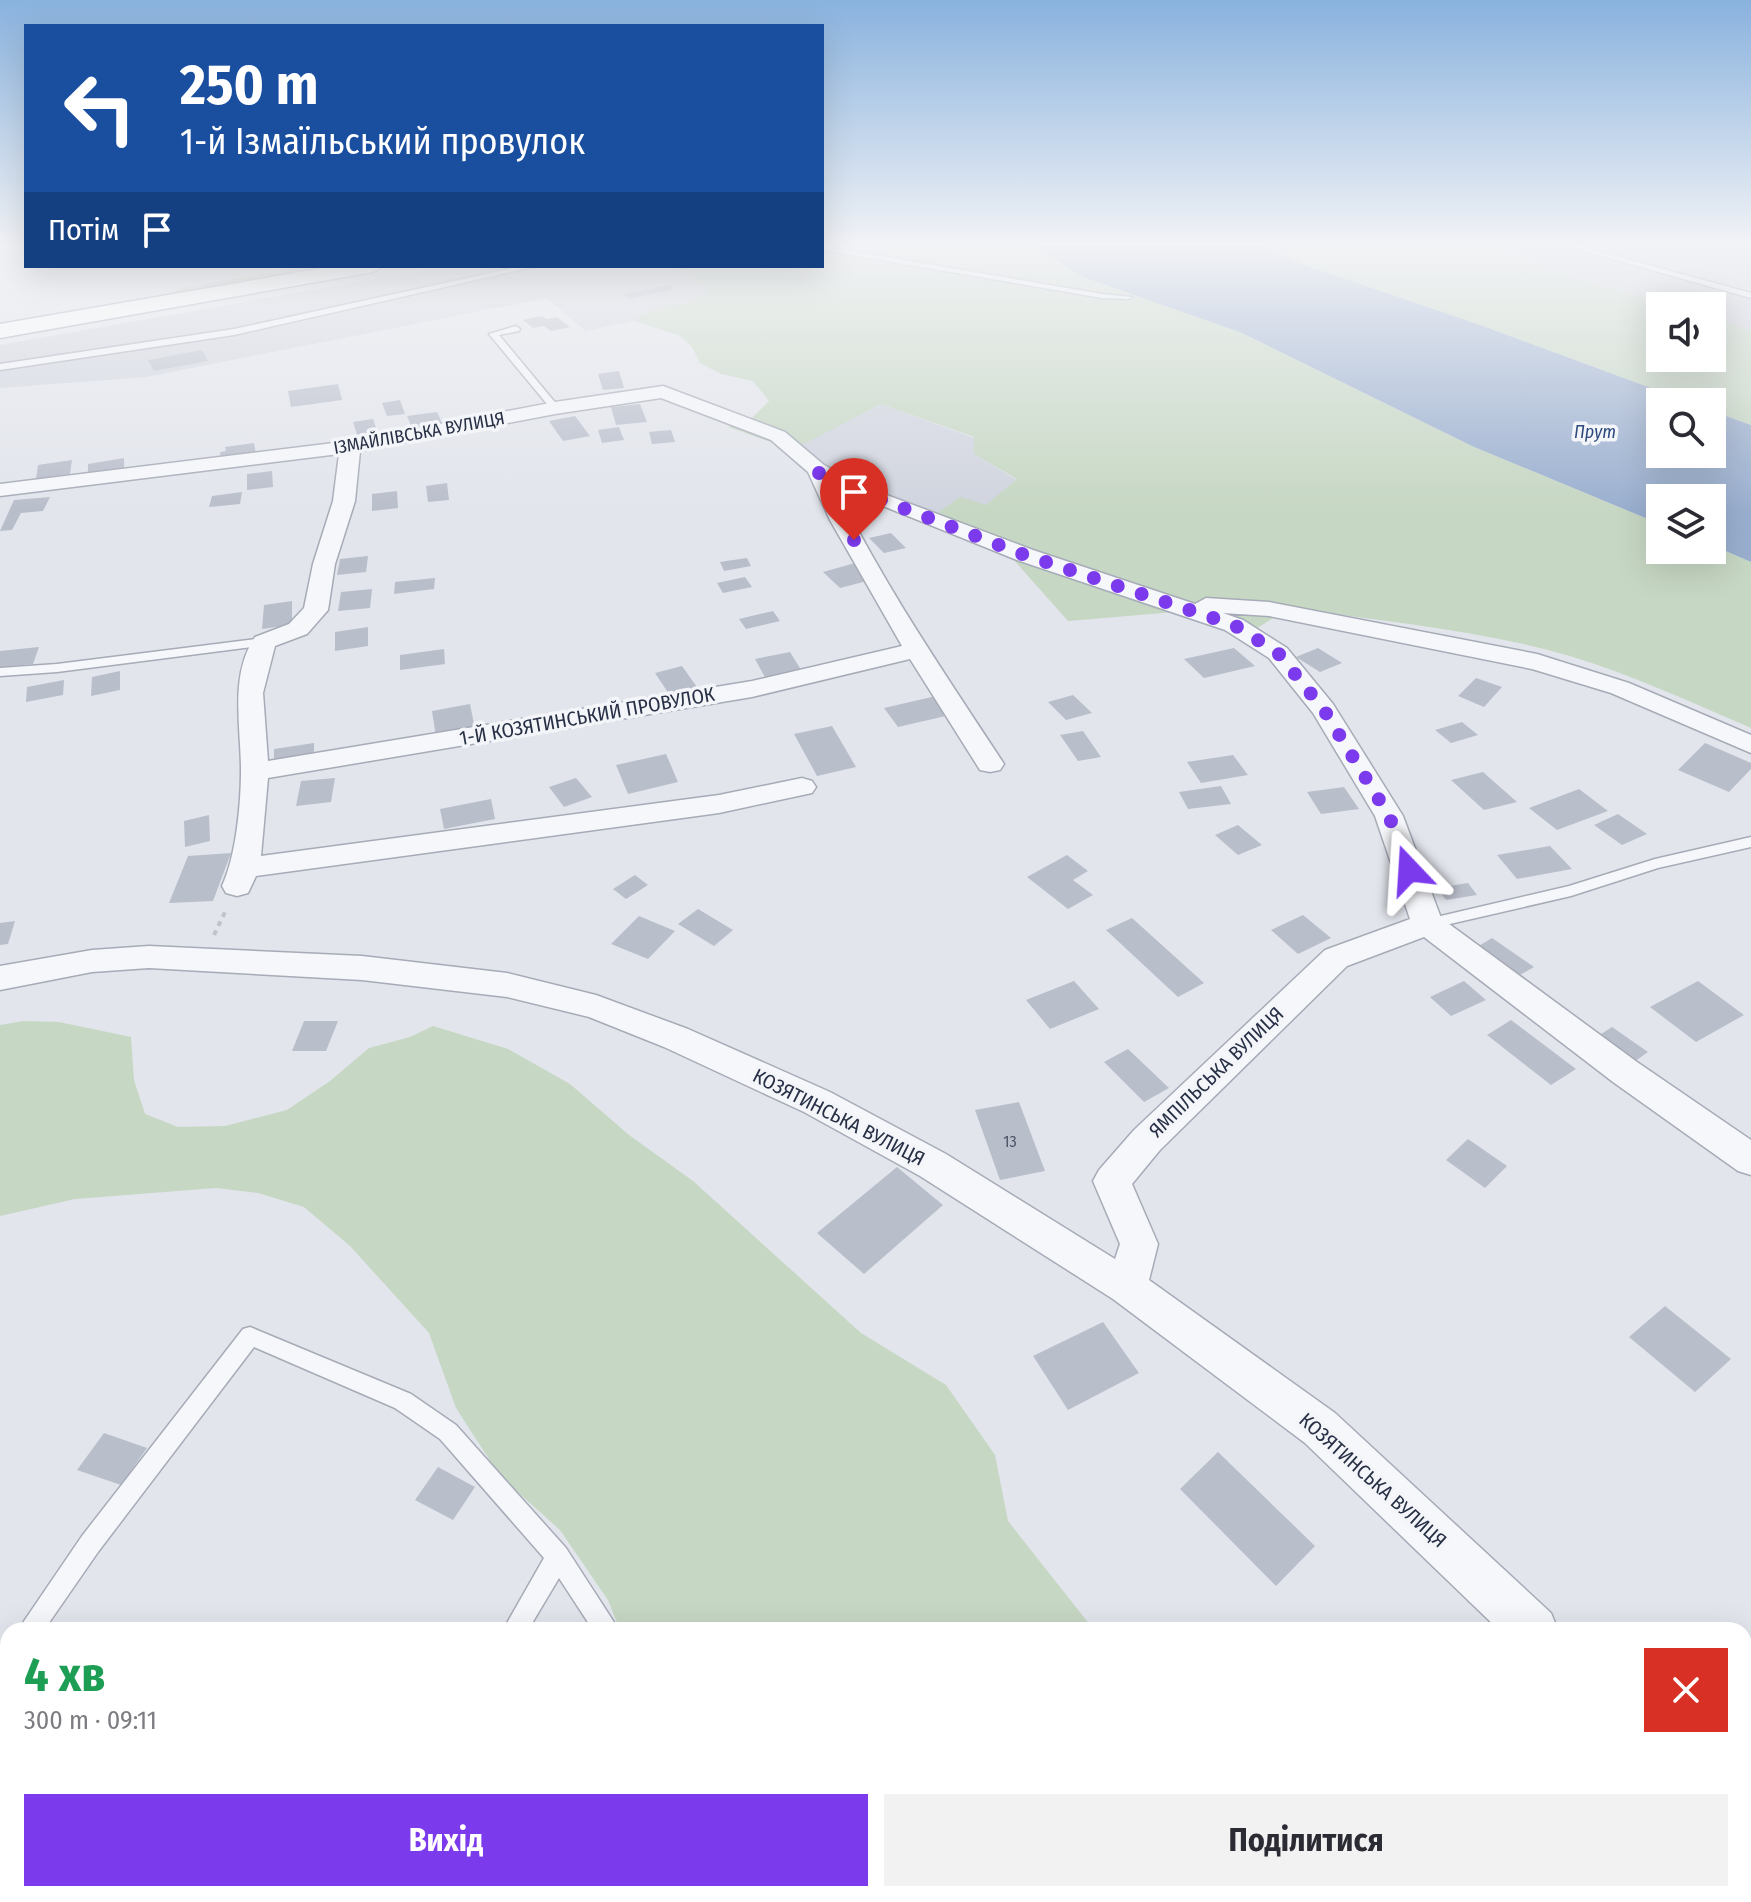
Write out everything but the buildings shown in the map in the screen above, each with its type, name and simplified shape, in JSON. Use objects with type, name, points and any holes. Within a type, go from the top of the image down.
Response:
[{"type":"street","name":"ІЗМАЙЛІВСЬКА ВУЛИЦЯ","points":[[0,490],[350,447],[555,408],[663,392],[778,436],[817,469]]},
{"type":"street","points":[[350,447],[344,501],[324,564],[316,610],[298,629],[264,642],[250,693],[255,772],[241,877],[719,804],[802,787]]},
{"type":"street","points":[[817,469],[861,492],[1010,549],[1234,625],[1278,653],[1324,710],[1389,816],[1428,924],[1625,1072],[1751,1160]]},
{"type":"street","points":[[817,469],[841,520],[917,650],[990,764]]},
{"type":"street","points":[[1167,603],[1269,609],[1537,662],[1620,688],[1751,745]]},
{"type":"street","name":"1-Й КОЗЯТИНСЬКИЙ ПРОВУЛОК","points":[[255,772],[752,689],[917,650]]},
{"type":"street","name":"ЯМПІЛЬСЬКА ВУЛИЦЯ","points":[[1127,1287],[1139,1244],[1112,1181],[1138,1150],[1225,1062],[1336,958],[1428,924]]},
{"type":"street","name":"КОЗЯТИНСЬКА ВУЛИЦЯ","points":[[0,978],[92,961],[149,957],[377,970],[507,985],[596,1007],[676,1038],[817,1102],[933,1165],[1127,1287],[1320,1428],[1526,1622]]},
{"type":"lane","points":[[0,367],[235,332]]},
{"type":"lane","points":[[503,332],[493,334],[555,408]]},
{"type":"lane","points":[[0,672],[57,668],[264,642]]},
{"type":"lane","points":[[1428,924],[1571,891],[1655,864],[1751,842]]},
{"type":"lane","points":[[36,1622],[90,1544],[250,1336],[403,1401],[448,1432],[558,1556],[602,1622]]},
{"type":"lane","points":[[520,1622],[558,1556]]},
{"type":"shaded area","points":[[75,332],[376,332],[146,377],[0,388],[0,345]]},
{"type":"shaded area","points":[[881,404],[974,438],[974,454],[1017,480],[986,505],[935,515],[854,485],[799,445]]},
{"type":"green space","points":[[667,332],[1242,333],[1472,446],[1646,518],[1646,564],[1726,564],[1726,551],[1751,562],[1751,728],[1593,663],[1501,639],[1431,627],[1289,608],[1243,637],[1175,612],[1068,621],[1011,557],[820,484],[779,445],[728,427],[750,420],[769,401],[753,381],[721,374],[700,363],[692,347],[680,336]],"holes":[[[881,404],[974,437],[974,454],[1017,479],[986,505],[960,497],[935,515],[854,485],[800,446]]]},
{"type":"green space","points":[[1498,332],[1646,332],[1646,372],[1726,372],[1726,332],[1751,332],[1751,425],[1726,416],[1726,388],[1651,388]]},
{"type":"green space","points":[[24,1021],[59,1022],[131,1037],[134,1080],[145,1114],[178,1127],[225,1126],[287,1110],[330,1081],[369,1048],[410,1037],[433,1026],[508,1049],[570,1084],[629,1135],[693,1181],[861,1333],[946,1385],[995,1455],[1008,1521],[1088,1622],[617,1622],[608,1600],[560,1530],[500,1476],[456,1408],[429,1333],[350,1246],[304,1207],[258,1193],[216,1188],[75,1199],[0,1216],[0,1025]]},
{"type":"water","name":"Прут","points":[[1238,332],[1498,332],[1651,388],[1646,388],[1646,468],[1726,468],[1726,416],[1751,425],[1751,562],[1726,551],[1726,484],[1646,484],[1646,518],[1472,446]]},
{"type":"route","points":[[854,540],[817,469],[861,492],[1025,555],[1234,625],[1278,653],[1324,710],[1389,816],[1409,870]]}]
